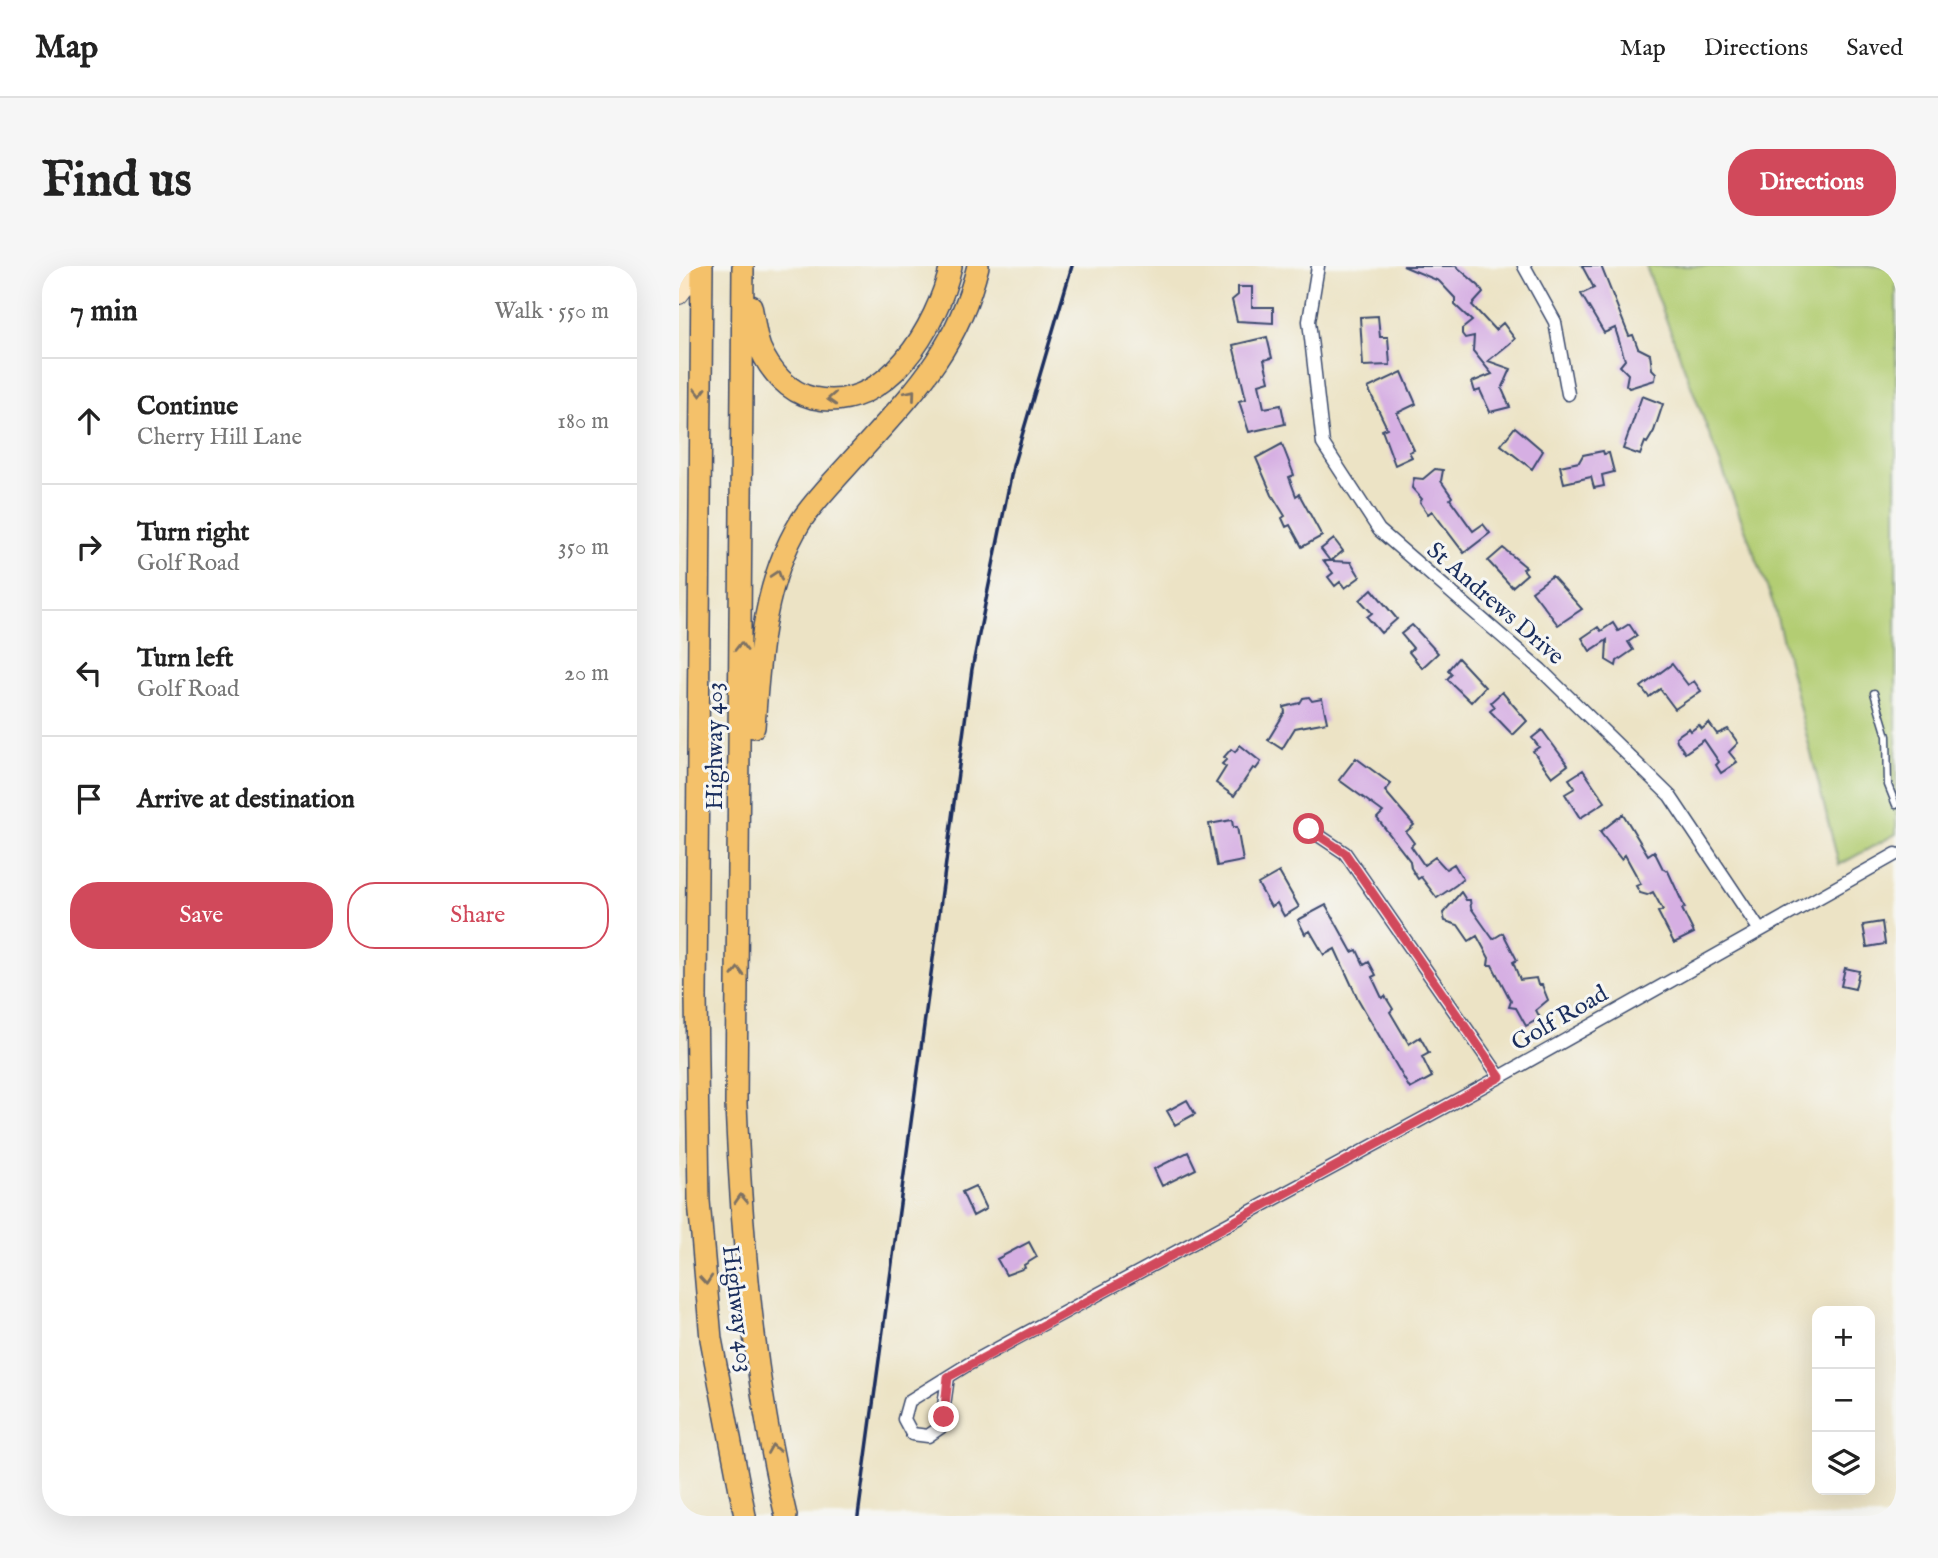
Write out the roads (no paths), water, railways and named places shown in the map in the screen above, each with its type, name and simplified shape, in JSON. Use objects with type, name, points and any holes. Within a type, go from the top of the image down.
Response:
[{"type":"highway","name":"Highway 403","points":[[701,266],[696,997],[699,1201],[711,1339],[745,1516]]},
{"type":"highway","name":"Highway 403","points":[[743,266],[741,811],[736,1104],[742,1230],[777,1476],[786,1516]]},
{"type":"highway","points":[[743,266],[760,347],[772,369],[792,390],[826,400],[853,397],[871,389],[900,365],[926,327],[944,289],[951,266]]},
{"type":"highway","points":[[741,811],[750,784],[760,646],[782,559],[801,522],[820,496],[923,380],[953,338],[971,296],[978,266]]},
{"type":"main road","points":[[679,295],[701,266]]},
{"type":"street","name":"St Andrews Drive","points":[[1318,266],[1309,321],[1324,444],[1378,530],[1541,670],[1670,796],[1759,929]]},
{"type":"street","points":[[1524,266],[1555,323],[1568,394]]},
{"type":"street","points":[[1309,829],[1345,853],[1500,1077]]},
{"type":"street","name":"Golf Road","points":[[948,1377],[941,1427],[928,1436],[912,1434],[904,1419],[909,1401],[948,1377],[1500,1077],[1896,854]]},
{"type":"lane","points":[[1874,693],[1887,736],[1888,785],[1896,805]]},
{"type":"railway","points":[[858,1516],[972,669],[1013,466],[1072,266]]}]
